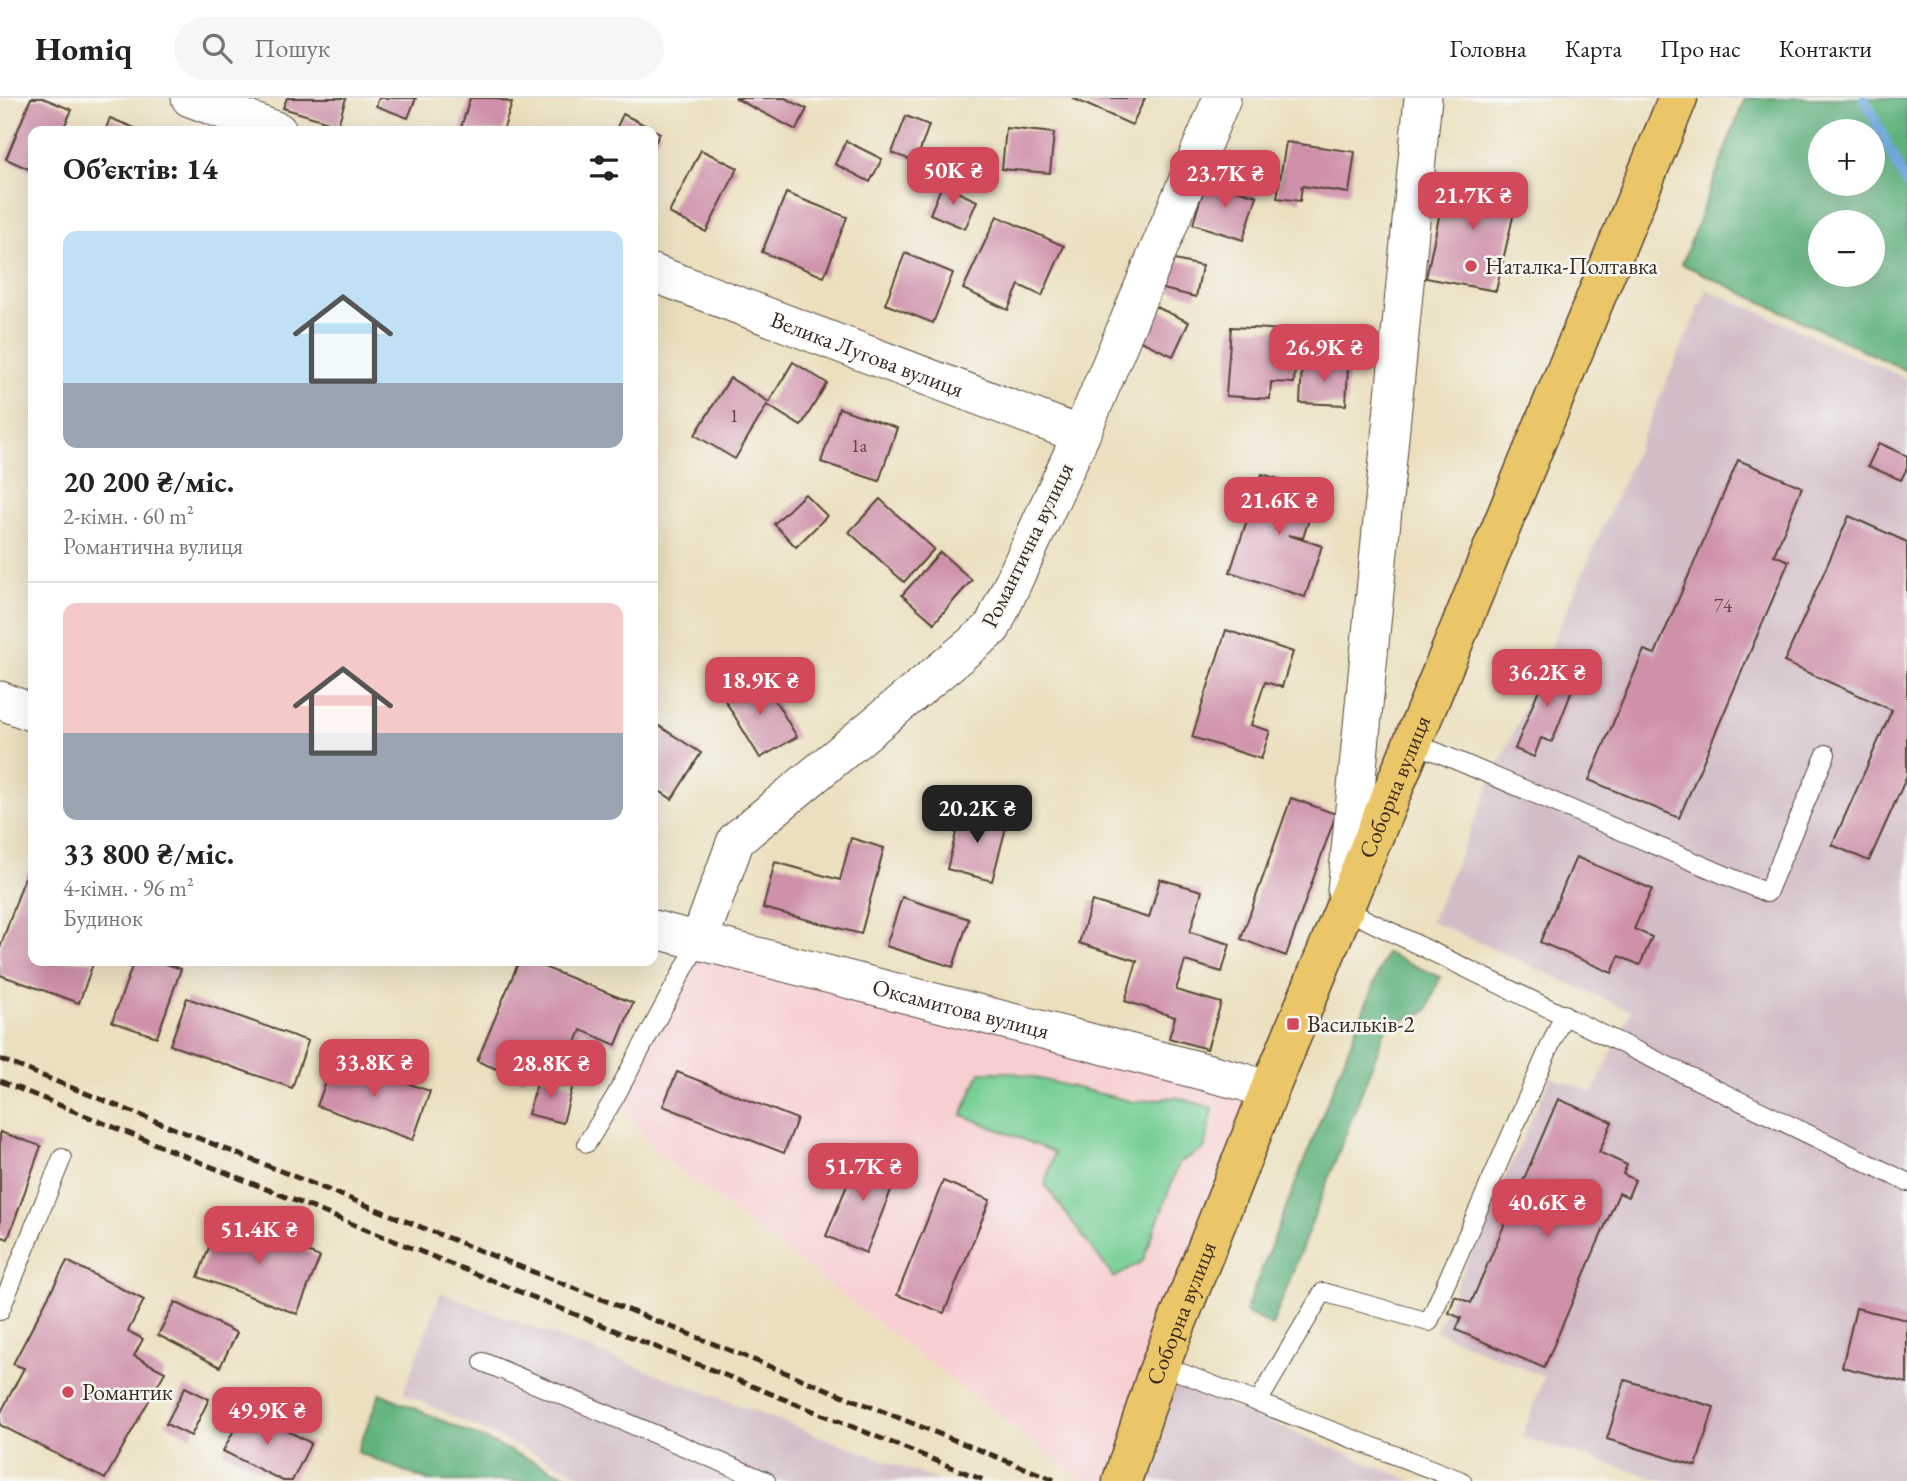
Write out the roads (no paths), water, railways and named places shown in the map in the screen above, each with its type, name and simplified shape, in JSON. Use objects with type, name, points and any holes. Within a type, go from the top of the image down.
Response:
[{"type":"main road","name":"Соборна вулиця","points":[[1122,1481],[1161,1365],[1269,1091],[1678,98]]},
{"type":"street","points":[[190,98],[265,126]]},
{"type":"street","name":"Романтична вулиця","points":[[699,941],[736,840],[992,628],[1081,435],[1222,98]]},
{"type":"street","points":[[1344,909],[1423,98]]},
{"type":"street","name":"Велика Лугова вулиця","points":[[658,275],[1081,435]]},
{"type":"street","points":[[0,700],[28,711]]},
{"type":"street","name":"Оксамитова вулиця","points":[[658,930],[1244,1082],[1269,1091]]},
{"type":"lane","points":[[1412,743],[1767,893],[1826,754]]},
{"type":"lane","points":[[1344,909],[1907,1182]]},
{"type":"lane","points":[[587,1143],[615,1097],[699,941]]},
{"type":"lane","points":[[1258,1402],[1323,1292],[1429,1322],[1564,1014]]},
{"type":"lane","points":[[0,1311],[62,1158]]},
{"type":"lane","points":[[483,1362],[766,1481]]},
{"type":"lane","points":[[1161,1365],[1462,1481]]},
{"type":"waterway","points":[[1864,98],[1907,185]]},
{"type":"railway","points":[[0,1059],[1057,1481]]},
{"type":"railway","points":[[0,1081],[986,1481]]},
{"type":"place","name":"Наталка-Полтавка","points":[[1471,266]]},
{"type":"place","name":"Васильків-2","points":[[1293,1024]]},
{"type":"place","name":"Романтик","points":[[68,1392]]}]
